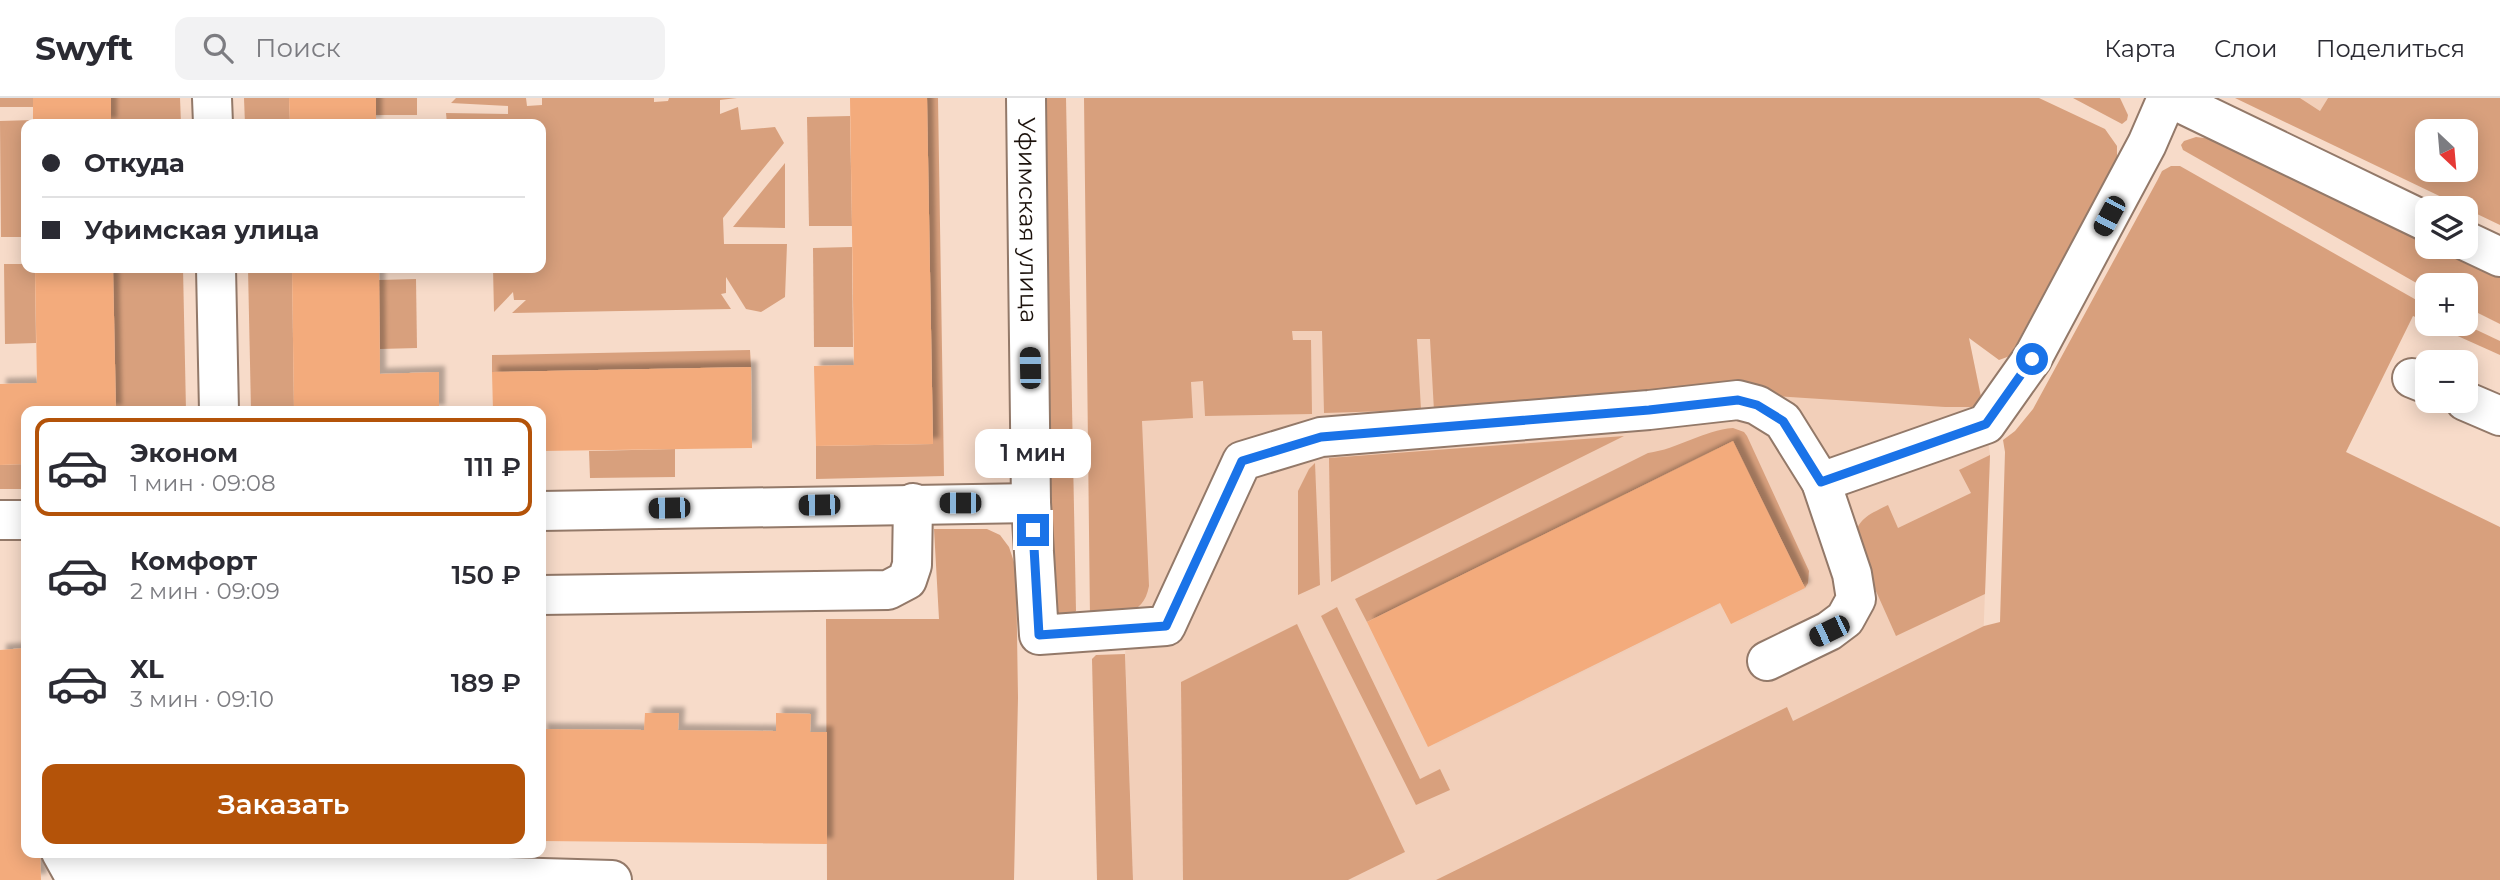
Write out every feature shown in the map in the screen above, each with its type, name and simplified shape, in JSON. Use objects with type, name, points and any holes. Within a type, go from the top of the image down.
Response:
[{"type":"street","points":[[212,98],[213,119]]},
{"type":"street","name":"Уфимская улица","points":[[1026,98],[1031,503],[1039,635],[1166,626],[1242,461],[1321,437],[1635,412],[1738,400],[1757,405],[1783,421],[1821,482]]},
{"type":"street","points":[[1768,661],[1829,631],[1845,619],[1856,599],[1852,573],[1821,482],[1986,424],[2032,359],[2169,98],[2415,216]]},
{"type":"street","points":[[2478,247],[2500,257]]},
{"type":"street","points":[[216,273],[219,406]]},
{"type":"street","points":[[2478,407],[2500,416]]},
{"type":"street","points":[[546,595],[888,590],[907,580],[912,565],[913,503]]},
{"type":"street","points":[[546,510],[1031,503]]},
{"type":"street","points":[[0,520],[21,520]]},
{"type":"street","points":[[64,858],[71,870],[88,876],[340,862],[612,880]]},
{"type":"shaded area","points":[[0,98],[33,98],[33,107],[0,107]]},
{"type":"shaded area","points":[[111,98],[180,98],[181,119],[111,119]]},
{"type":"shaded area","points":[[244,98],[289,98],[290,119],[245,119]]},
{"type":"shaded area","points":[[376,98],[417,98],[417,115],[376,115]]},
{"type":"shaded area","points":[[456,98],[526,98],[527,106],[542,105],[542,98],[654,98],[654,102],[668,101],[669,98],[737,98],[720,100],[720,114],[738,107],[741,130],[775,127],[784,143],[723,218],[724,244],[787,244],[785,297],[761,312],[746,309],[726,277],[726,293],[721,294],[731,309],[512,313],[526,300],[514,300],[513,292],[494,312],[493,273],[546,273],[546,119],[447,119],[446,113],[508,114],[508,106],[451,103]]},
{"type":"shaded area","points":[[927,98],[938,98],[944,476],[816,479],[816,446],[933,444]]},
{"type":"shaded area","points":[[1043,98],[1066,98],[1076,611],[1072,615],[1061,617],[1051,610]]},
{"type":"shaded area","points":[[1084,98],[2039,98],[2105,129],[2117,146],[2117,158],[2112,172],[2010,356],[1999,360],[1969,338],[1983,407],[1773,396],[1434,411],[1430,339],[1417,339],[1421,410],[1324,413],[1322,331],[1292,331],[1293,340],[1311,340],[1312,414],[1205,416],[1203,381],[1191,382],[1193,418],[1142,421],[1149,586],[1141,604],[1128,613],[1090,618]]},
{"type":"shaded area","points":[[2073,98],[2120,98],[2128,115],[2127,120],[2122,124]]},
{"type":"shaded area","points":[[2235,98],[2300,98],[2320,111],[2328,98],[2500,98],[2500,225],[2478,214],[2478,196],[2439,196]]},
{"type":"shaded area","points":[[2300,98],[2328,98],[2320,111]]},
{"type":"shaded area","points":[[850,116],[852,226],[809,226],[807,117]]},
{"type":"shaded area","points":[[21,120],[21,237],[1,237],[0,121]]},
{"type":"shaded area","points":[[2196,137],[2213,139],[2415,228],[2415,259],[2478,259],[2478,255],[2500,265],[2500,324],[2478,313],[2478,273],[2415,273],[2415,282],[2183,150],[2181,145],[2184,141]]},
{"type":"shaded area","points":[[1116,140],[1968,337],[1982,399],[1990,455],[1983,646],[1510,880],[1133,880],[1124,617]]},
{"type":"shaded area","points":[[785,163],[785,228],[733,227]]},
{"type":"shaded area","points":[[2171,166],[2180,166],[2415,299],[2415,317],[2413,316],[2346,452],[2500,527],[2500,880],[1436,880],[1787,707],[1793,721],[1984,626],[2000,622],[2005,452],[2003,440],[2015,431],[2033,409],[2162,171]]},
{"type":"shaded area","points":[[852,247],[853,347],[814,347],[813,248]]},
{"type":"shaded area","points":[[4,264],[21,264],[21,273],[35,273],[36,343],[5,344]]},
{"type":"shaded area","points":[[113,273],[183,273],[186,406],[116,406]]},
{"type":"shaded area","points":[[248,273],[292,273],[294,406],[251,406]]},
{"type":"shaded area","points":[[416,279],[417,348],[380,349],[379,280]]},
{"type":"shaded area","points":[[2478,331],[2500,341],[2500,355],[2458,336],[2478,336]]},
{"type":"shaded area","points":[[750,350],[751,367],[492,372],[492,355]]},
{"type":"shaded area","points":[[1733,428],[1747,436],[1809,571],[1805,588],[1733,442],[1367,622],[1355,599],[1648,453],[1722,429]]},
{"type":"shaded area","points":[[1624,436],[1331,582],[1329,458]]},
{"type":"shaded area","points":[[675,449],[675,477],[590,478],[589,451]]},
{"type":"shaded area","points":[[1990,455],[1985,594],[1896,636],[1855,544],[1857,529],[1869,515],[1888,505],[1898,528],[1971,493],[1959,470]]},
{"type":"shaded area","points":[[1315,463],[1320,585],[1298,595],[1298,491]]},
{"type":"shaded area","points":[[21,464],[21,489],[0,489],[0,465]]},
{"type":"shaded area","points":[[934,529],[987,529],[1000,535],[1009,547],[1016,568],[1018,698],[1014,880],[827,880],[826,619],[939,619]]},
{"type":"shaded area","points":[[1337,607],[1420,779],[1440,769],[1450,790],[1416,805],[1321,616]]},
{"type":"shaded area","points":[[1297,624],[1405,852],[1348,880],[1183,880],[1181,682]]},
{"type":"shaded area","points":[[1125,654],[1133,880],[1097,880],[1092,659],[1096,655]]},
{"type":"building","points":[[33,98],[111,98],[111,119],[33,119]]},
{"type":"building","points":[[289,98],[376,98],[376,119],[290,119]]},
{"type":"building","points":[[850,98],[927,98],[933,444],[816,446],[814,366],[854,365]]},
{"type":"building","points":[[35,273],[113,273],[116,406],[21,406],[21,464],[0,465],[0,384],[37,383]]},
{"type":"building","points":[[292,273],[379,273],[380,374],[439,372],[439,406],[294,406]]},
{"type":"building","points":[[751,367],[752,448],[546,451],[546,406],[493,406],[492,372]]},
{"type":"building","points":[[1733,441],[1805,588],[1731,624],[1720,603],[1428,747],[1367,622]]},
{"type":"building","points":[[21,648],[21,858],[40,858],[41,880],[0,880],[0,650]]},
{"type":"building","points":[[645,713],[679,713],[678,730],[776,731],[776,713],[811,714],[810,732],[827,732],[827,844],[546,841],[546,729],[644,730]]},
{"type":"route","points":[[1033,530],[1039,635],[1166,626],[1242,461],[1321,437],[1738,400],[1757,405],[1783,421],[1821,482],[1986,424],[2032,359]]}]
